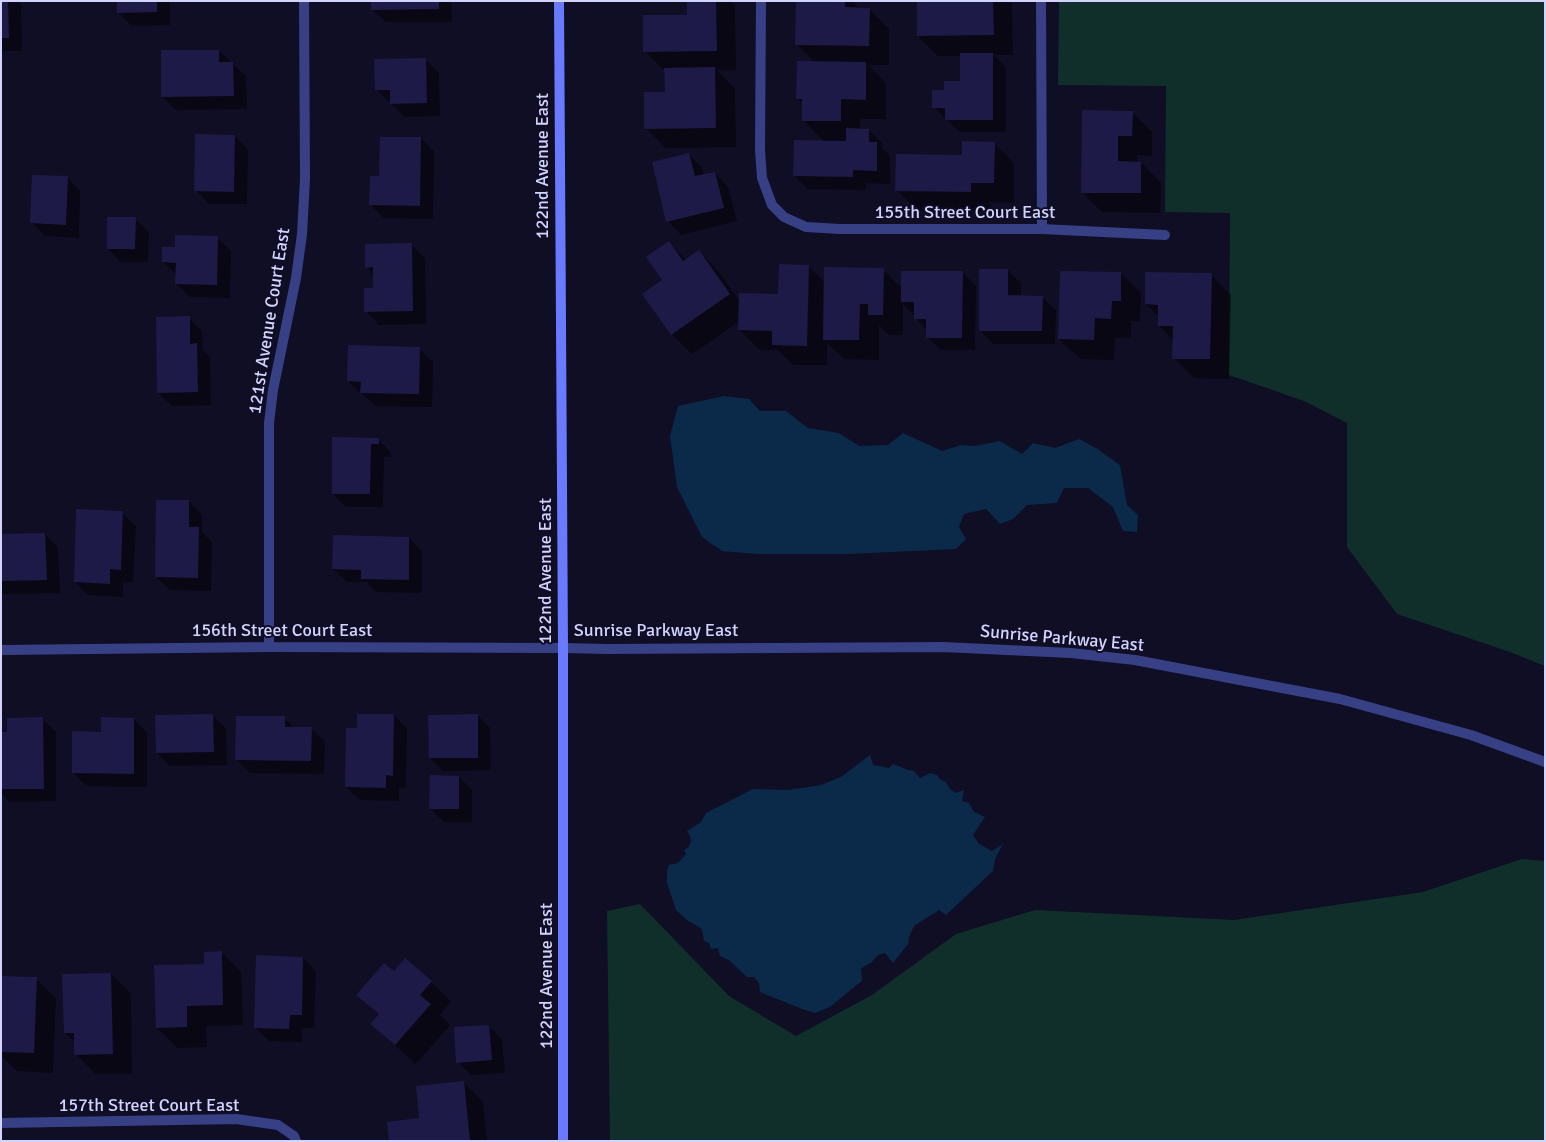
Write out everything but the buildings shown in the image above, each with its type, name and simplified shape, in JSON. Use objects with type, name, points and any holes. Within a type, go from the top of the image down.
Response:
[{"type":"main road","name":"122nd Avenue East","points":[[559,1],[563,648],[563,1141]]},
{"type":"street","name":"121st Avenue Court East","points":[[269,647],[269,423],[296,278],[302,234],[305,179],[304,1]]},
{"type":"street","name":"155th Street Court East","points":[[761,1],[760,150],[762,178],[772,205],[784,218],[806,227],[1042,229],[1166,235]]},
{"type":"street","points":[[1041,1],[1042,229]]},
{"type":"street","name":"156th Street Court East","points":[[1,650],[269,647],[563,648]]},
{"type":"street","name":"Sunrise Parkway East","points":[[563,648],[943,647],[1071,653],[1135,660],[1340,699],[1471,735],[1545,762]]},
{"type":"street","name":"157th Street Court East","points":[[1,1123],[236,1119],[278,1125],[295,1138]]},
{"type":"green space","points":[[1059,1],[1545,1],[1545,666],[1510,652],[1397,614],[1347,547],[1347,423],[1304,401],[1229,375],[1230,213],[1165,212],[1166,86],[1058,85]]},
{"type":"green space","points":[[1522,859],[1545,861],[1545,1141],[610,1141],[607,911],[640,904],[729,996],[796,1036],[872,995],[956,934],[1035,910],[1234,920],[1423,892]]},
{"type":"water","points":[[724,396],[749,399],[760,411],[786,411],[808,428],[839,433],[859,446],[888,445],[903,433],[942,451],[961,445],[974,446],[1000,441],[1022,454],[1033,443],[1055,448],[1079,439],[1096,448],[1120,465],[1127,505],[1138,515],[1137,532],[1123,531],[1113,507],[1088,488],[1064,488],[1057,503],[1027,505],[1013,519],[1000,524],[986,509],[964,514],[959,527],[966,539],[956,549],[849,554],[758,554],[722,551],[702,537],[677,487],[670,436],[678,406]]},
{"type":"water","points":[[870,755],[873,765],[889,768],[893,764],[914,771],[920,778],[930,773],[937,775],[956,793],[964,790],[962,801],[969,803],[974,812],[985,817],[973,835],[979,844],[992,851],[1003,844],[995,859],[993,871],[946,915],[939,910],[914,926],[908,944],[893,963],[885,953],[878,955],[871,963],[861,968],[862,981],[830,1007],[815,1013],[760,992],[759,983],[754,977],[747,977],[729,960],[720,956],[718,948],[711,949],[709,943],[704,941],[702,929],[687,920],[676,910],[667,883],[667,871],[669,865],[678,863],[686,854],[684,850],[689,847],[691,841],[687,831],[701,822],[706,813],[753,789],[788,790],[821,785],[841,777]]}]
